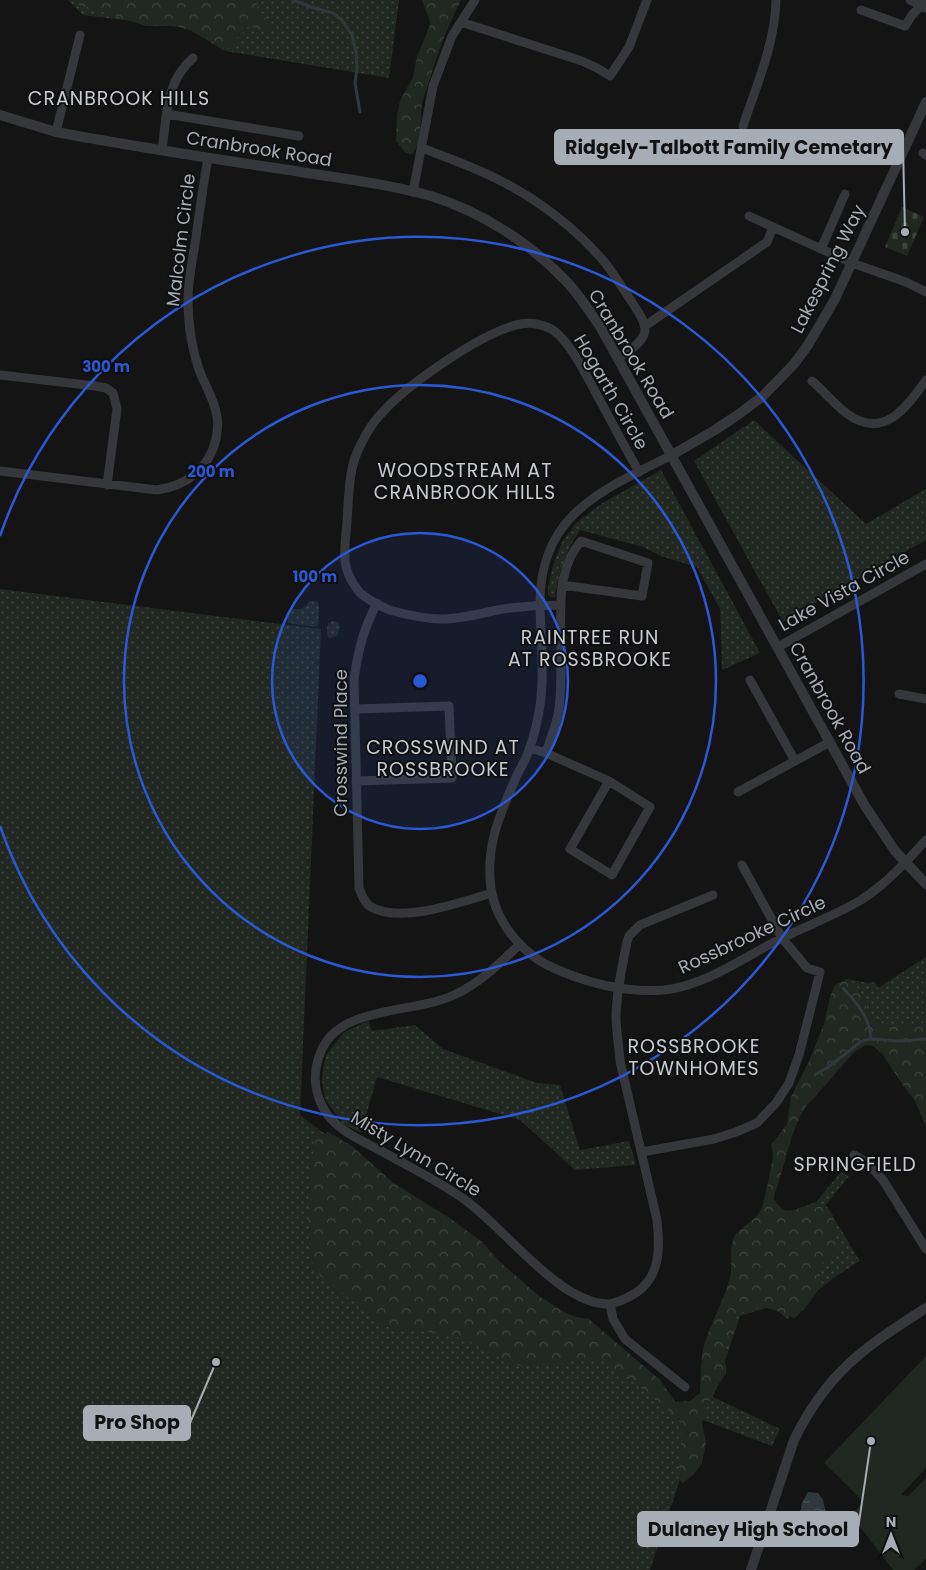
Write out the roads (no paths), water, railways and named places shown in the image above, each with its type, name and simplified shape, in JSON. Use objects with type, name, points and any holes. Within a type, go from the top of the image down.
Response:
[{"type":"street","points":[[413,192],[433,86],[452,36],[475,0]]},
{"type":"street","points":[[461,22],[582,61],[610,76],[629,46],[648,0]]},
{"type":"street","points":[[743,126],[769,51],[773,34],[776,0]]},
{"type":"street","points":[[910,0],[925,5]]},
{"type":"street","points":[[861,10],[905,26],[912,15],[925,5]]},
{"type":"street","points":[[56,132],[80,35]]},
{"type":"street","points":[[162,150],[169,96],[177,75],[193,58]]},
{"type":"street","name":"Lakespring Way","points":[[672,455],[739,414],[763,396],[794,364],[808,345],[835,299],[926,102]]},
{"type":"street","points":[[167,114],[299,136]]},
{"type":"street","name":"Cranbrook Road","points":[[0,115],[56,132],[413,192],[445,201],[472,212],[498,226],[530,249],[554,269],[580,297],[601,328],[875,822],[905,863],[926,884]]},
{"type":"street","points":[[422,148],[500,180],[528,197],[580,237],[606,265],[637,310],[645,326],[645,333],[641,341],[618,358]]},
{"type":"street","name":"Malcolm Circle","points":[[0,471],[157,490],[181,484],[200,470],[208,459],[214,448],[218,419],[192,345],[188,298],[208,158]]},
{"type":"street","points":[[821,248],[845,194]]},
{"type":"street","points":[[749,216],[852,263],[906,282],[926,292]]},
{"type":"street","points":[[645,326],[767,242],[774,227]]},
{"type":"street","name":"Hogarth Circle","points":[[560,605],[511,608],[442,619],[417,617],[390,610],[357,590],[345,562],[350,473],[360,444],[380,414],[437,366],[502,330],[522,324],[536,324],[550,328],[561,337],[575,356],[639,472]]},
{"type":"street","points":[[0,375],[95,386],[106,388],[113,393],[117,409],[107,485]]},
{"type":"street","points":[[812,381],[845,412],[857,420],[880,423],[893,418],[903,410],[926,380]]},
{"type":"street","name":"Rossbrooke Circle","points":[[672,455],[605,490],[587,503],[572,515],[561,528],[552,544],[541,584],[542,676],[539,711],[530,748],[499,818],[489,859],[492,893],[496,909],[520,944],[533,956],[552,968],[585,981],[618,988],[645,991],[665,990],[686,986],[716,974],[782,938],[839,912],[882,884],[905,863]]},
{"type":"street","points":[[546,753],[559,711],[562,676],[560,605],[562,585],[566,567],[573,552],[581,541],[648,562],[642,596],[562,585]]},
{"type":"street","name":"Lake Vista Circle","points":[[778,646],[926,564]]},
{"type":"street","name":"Crosswind Place","points":[[377,603],[366,625],[354,678],[359,888],[364,900],[370,906],[383,911],[401,913],[438,908],[492,893]]},
{"type":"street","points":[[750,680],[795,761]]},
{"type":"street","points":[[899,694],[926,699]]},
{"type":"street","points":[[355,709],[449,706],[452,778],[356,781]]},
{"type":"street","points":[[738,792],[830,742]]},
{"type":"street","points":[[530,748],[546,753],[609,781],[650,807],[612,876],[570,849],[609,781]]},
{"type":"street","points":[[905,863],[926,840]]},
{"type":"street","points":[[642,1152],[714,1139],[757,1123],[776,1103],[789,1083],[799,1055],[820,972],[807,968],[782,938],[742,865]]},
{"type":"street","points":[[685,1386],[625,1339],[613,1319],[610,1304],[625,1300],[638,1292],[650,1280],[657,1263],[659,1242],[658,1220],[620,1061],[616,1014],[618,988],[629,936],[640,925],[713,895]]},
{"type":"street","name":"Misty Lynn Circle","points":[[520,944],[476,983],[453,996],[402,1010],[371,1015],[341,1027],[330,1036],[322,1048],[314,1074],[315,1087],[319,1100],[334,1123],[460,1196],[555,1281],[575,1295],[593,1302],[610,1304]]},
{"type":"street","points":[[854,1155],[866,1162],[883,1180],[926,1249]]},
{"type":"street","points":[[751,1570],[794,1440],[817,1399],[844,1367],[860,1352],[926,1308]]},
{"type":"water","points":[[808,1492],[818,1493],[823,1500],[829,1528],[824,1530],[819,1526],[799,1519],[802,1503]]},
{"type":"waterway","points":[[293,0],[333,13],[342,20],[352,35],[356,52],[357,69],[355,83],[360,112]]},
{"type":"waterway","points":[[843,988],[858,1005],[868,1024],[871,1039]]},
{"type":"waterway","points":[[816,1074],[827,1068],[862,1041],[871,1039],[899,1041],[926,1039]]},
{"type":"place","name":"Ridgely-Talbott Family Cemetary","points":[[905,232]]},
{"type":"place","name":"Pro Shop","points":[[216,1362]]},
{"type":"place","name":"Dulaney High School","points":[[871,1441]]},
{"type":"district","name":"CRANBROOK HILLS","points":[[119,98]]},
{"type":"district","name":"WOODSTREAM AT CRANBROOK HILLS","points":[[465,481]]},
{"type":"district","name":"RAINTREE RUN AT ROSSBROOKE","points":[[590,648]]},
{"type":"district","name":"CROSSWIND AT ROSSBROOKE","points":[[443,758]]},
{"type":"district","name":"ROSSBROOKE TOWNHOMES","points":[[694,1057]]},
{"type":"district","name":"SPRINGFIELD","points":[[855,1164]]}]
